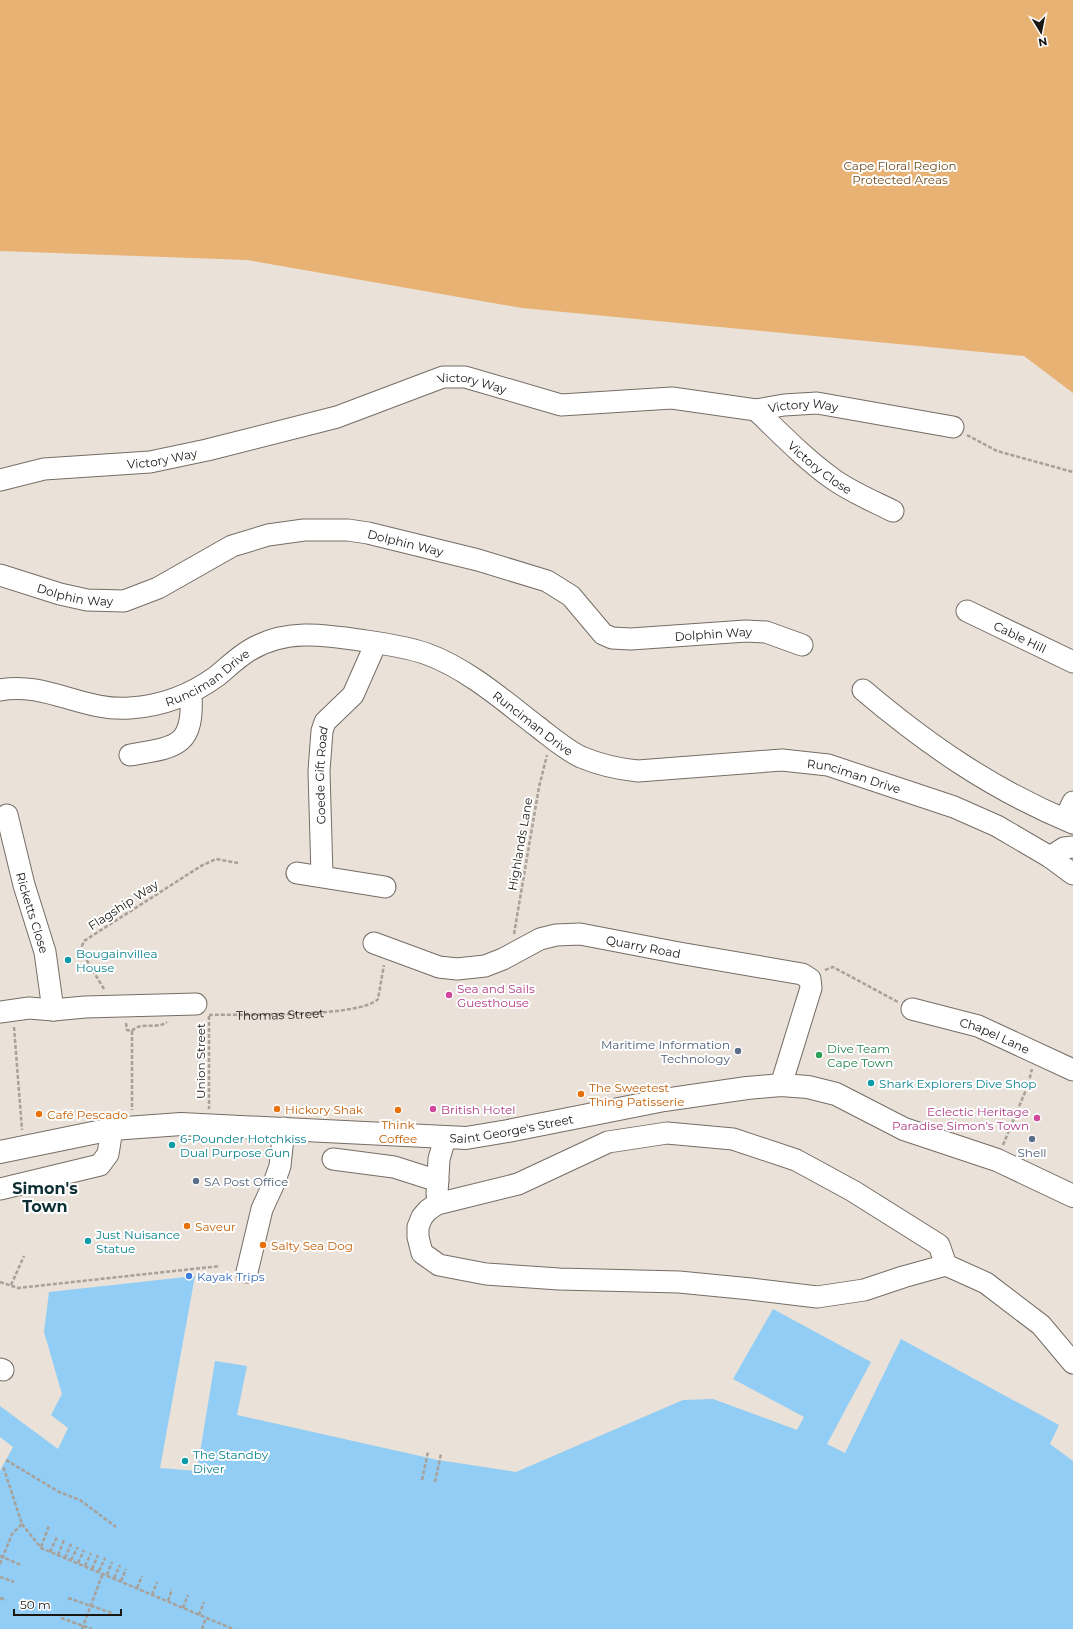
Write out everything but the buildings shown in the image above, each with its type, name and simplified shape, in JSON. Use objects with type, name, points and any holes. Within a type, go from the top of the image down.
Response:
[{"type":"main road","name":"Saint George's Street","points":[[0,1152],[122,1128],[210,1125],[445,1138],[482,1136],[664,1100],[747,1088],[781,1085],[808,1087],[836,1094],[904,1129],[997,1160],[1073,1196]]},
{"type":"street","name":"Victory Way","points":[[0,480],[44,469],[150,462],[207,450],[337,417],[381,402],[423,383],[443,377],[465,377],[561,406],[672,398],[756,410],[790,404],[817,403],[953,427]]},
{"type":"street","name":"Victory Close","points":[[756,410],[793,446],[833,479],[851,490],[893,511]]},
{"type":"street","name":"Dolphin Way","points":[[0,574],[60,594],[87,600],[124,601],[158,588],[232,546],[268,534],[304,530],[348,530],[368,533],[478,560],[547,580],[571,596],[603,634],[612,638],[631,640],[746,631],[766,632],[802,645]]},
{"type":"street","name":"Cable Hill","points":[[967,611],[1073,662]]},
{"type":"street","name":"Runciman Drive","points":[[0,690],[22,688],[37,689],[80,703],[129,709],[166,703],[191,693],[250,650],[275,639],[298,634],[324,635],[406,648],[429,655],[456,668],[552,738],[579,756],[596,763],[620,770],[638,771],[782,760],[828,765],[954,807],[998,826],[1050,857],[1073,874]]},
{"type":"street","name":"Goede Gift Road","points":[[322,876],[319,771],[322,732],[325,722],[352,695],[376,643]]},
{"type":"street","points":[[863,690],[926,741],[960,764],[1038,807],[1070,814]]},
{"type":"street","points":[[130,755],[169,748],[182,740],[190,724],[192,714],[191,693]]},
{"type":"street","name":"Ricketts Close","points":[[7,815],[24,885],[45,952],[53,1010]]},
{"type":"street","points":[[1050,857],[1064,848],[1073,847]]},
{"type":"street","points":[[297,874],[322,876],[385,887]]},
{"type":"street","name":"Quarry Road","points":[[381,946],[439,967],[458,969],[485,966],[511,955],[540,939],[556,935],[580,934],[802,974],[810,978]]},
{"type":"street","points":[[781,1085],[810,995],[812,983],[810,978]]},
{"type":"street","points":[[0,1012],[29,1008],[53,1010],[111,1006],[202,1012]]},
{"type":"street","name":"Chapel Lane","points":[[912,1010],[978,1026],[1073,1070]]},
{"type":"street","points":[[0,1189],[100,1165],[108,1154],[122,1128]]},
{"type":"street","points":[[247,1272],[262,1209],[280,1166],[284,1128]]},
{"type":"street","points":[[946,1265],[939,1245],[852,1191],[796,1160],[733,1139],[667,1133],[608,1142],[518,1184],[437,1204],[428,1210],[422,1217],[418,1226],[418,1237],[422,1253],[439,1266],[486,1274],[559,1279],[679,1282],[817,1297],[864,1290],[946,1265],[986,1283],[1041,1324],[1073,1363]]},
{"type":"street","points":[[437,1204],[439,1159],[445,1138]]},
{"type":"street","points":[[333,1159],[394,1167],[438,1181]]},
{"type":"path","points":[[953,427],[997,451],[1073,472]]},
{"type":"path","name":"Highlands Lane","points":[[511,955],[539,787],[552,738]]},
{"type":"path","name":"Flagship Way","points":[[111,1006],[102,985],[86,959],[82,946],[84,941],[201,866],[220,859],[238,863]]},
{"type":"path","name":"Thomas Street","points":[[202,1012],[288,1015],[318,1013],[370,1005],[378,999],[381,946]]},
{"type":"path","points":[[810,978],[833,967],[912,1010]]},
{"type":"path","name":"Union Street","points":[[202,1012],[210,1125]]},
{"type":"path","points":[[122,1128],[132,1031],[137,1027],[163,1026],[172,1020]]},
{"type":"path","points":[[14,1031],[20,1120]]},
{"type":"path","points":[[997,1160],[1028,1085],[1034,1061],[1044,1065],[1048,1058]]},
{"type":"path","points":[[11,1285],[24,1256]]},
{"type":"path","points":[[0,1282],[18,1288],[220,1266]]},
{"type":"path","points":[[422,1480],[428,1452]]},
{"type":"path","points":[[435,1482],[441,1454]]},
{"type":"path","points":[[6,1460],[58,1492],[80,1500],[116,1527]]},
{"type":"path","points":[[3,1466],[22,1524],[41,1548],[99,1571],[233,1629]]},
{"type":"path","points":[[0,1564],[12,1534],[22,1524]]},
{"type":"path","points":[[41,1548],[49,1526]]},
{"type":"path","points":[[50,1552],[57,1537]]},
{"type":"path","points":[[58,1555],[64,1540]]},
{"type":"path","points":[[65,1558],[71,1544]]},
{"type":"path","points":[[71,1560],[78,1547]]},
{"type":"path","points":[[78,1563],[84,1550]]},
{"type":"path","points":[[85,1566],[91,1553]]},
{"type":"path","points":[[92,1569],[98,1555]]},
{"type":"path","points":[[0,1556],[21,1565]]},
{"type":"path","points":[[99,1571],[105,1558]]},
{"type":"path","points":[[107,1575],[112,1562]]},
{"type":"path","points":[[114,1578],[120,1565]]},
{"type":"path","points":[[121,1581],[126,1569]]},
{"type":"path","points":[[82,1629],[102,1573]]},
{"type":"path","points":[[0,1576],[14,1582]]},
{"type":"path","points":[[137,1588],[142,1576]]},
{"type":"path","points":[[152,1594],[157,1582]]},
{"type":"path","points":[[168,1601],[172,1589]]},
{"type":"path","points":[[183,1608],[188,1596]]},
{"type":"path","points":[[0,1598],[6,1600]]},
{"type":"path","points":[[68,1598],[112,1613]]},
{"type":"path","points":[[198,1615],[204,1602]]},
{"type":"path","points":[[61,1618],[92,1629]]},
{"type":"path","points":[[202,1629],[206,1618]]},
{"type":"green space","name":"Cape Floral Region Protected Areas","points":[[0,0],[1073,0],[1073,393],[1024,356],[522,308],[247,260],[0,251]]},
{"type":"water","points":[[195,1276],[160,1468],[197,1471],[215,1361],[247,1366],[237,1415],[438,1460],[516,1472],[683,1400],[713,1399],[797,1430],[804,1417],[733,1379],[773,1309],[871,1362],[827,1444],[845,1453],[901,1339],[1059,1425],[1050,1444],[1073,1461],[1073,1629],[0,1629],[0,1471],[13,1447],[0,1437],[0,1406],[58,1449],[68,1428],[51,1415],[62,1394],[44,1332],[49,1292]]},
{"type":"place","name":"Bougainvillea House","points":[[68,960]]},
{"type":"place","name":"Sea and Sails Guesthouse","points":[[449,995]]},
{"type":"place","name":"Maritime Information Technology","points":[[738,1051]]},
{"type":"place","name":"Dive Team Cape Town","points":[[819,1055]]},
{"type":"place","name":"Shark Explorers Dive Shop","points":[[871,1083]]},
{"type":"place","name":"The Sweetest Thing Patisserie","points":[[581,1094]]},
{"type":"place","name":"Hickory Shak","points":[[277,1109]]},
{"type":"place","name":"British Hotel","points":[[433,1109]]},
{"type":"place","name":"Think Coffee","points":[[398,1110]]},
{"type":"place","name":"Café Pescado","points":[[39,1114]]},
{"type":"place","name":"Eclectic Heritage Paradise Simon’s Town","points":[[1037,1118]]},
{"type":"place","name":"Shell","points":[[1032,1139]]},
{"type":"place","name":"6-Pounder Hotchkiss Dual Purpose Gun","points":[[172,1145]]},
{"type":"place","name":"SA Post Office","points":[[196,1181]]},
{"type":"place","name":"Saveur","points":[[187,1226]]},
{"type":"place","name":"Just Nuisance Statue","points":[[88,1241]]},
{"type":"place","name":"Salty Sea Dog","points":[[263,1245]]},
{"type":"place","name":"Kayak Trips","points":[[189,1276]]},
{"type":"place","name":"The Standby Diver","points":[[185,1461]]},
{"type":"district","name":"Simon's Town","points":[[45,1197]]}]
